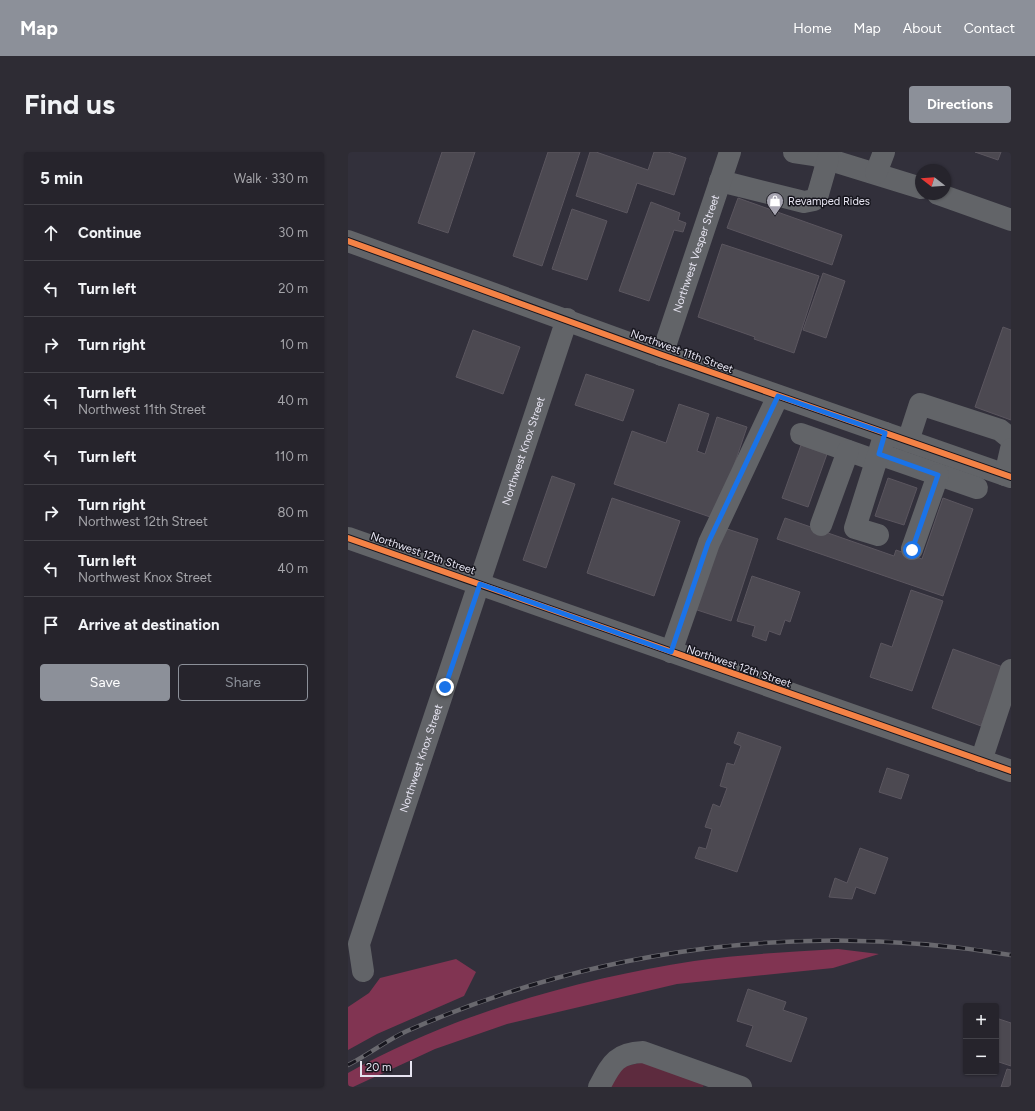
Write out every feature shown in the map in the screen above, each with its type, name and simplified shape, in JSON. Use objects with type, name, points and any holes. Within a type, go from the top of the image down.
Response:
[{"type":"street","name":"Northwest Vesper Street","points":[[662,355],[730,152]]},
{"type":"street","points":[[794,152],[828,159],[915,186]]},
{"type":"street","points":[[876,174],[884,152]]},
{"type":"street","points":[[720,181],[804,202],[814,200],[818,194],[828,159]]},
{"type":"street","points":[[951,199],[1011,220]]},
{"type":"street","name":"Northwest 11th Street","points":[[348,241],[662,355],[1008,476]]},
{"type":"street","name":"Northwest Knox Street","points":[[363,971],[359,944],[480,584],[566,319]]},
{"type":"street","points":[[671,652],[708,543],[778,396]]},
{"type":"street","points":[[908,441],[920,404],[1000,430],[1011,439]]},
{"type":"street","points":[[878,535],[855,528],[885,433]]},
{"type":"street","points":[[801,434],[848,451],[878,457],[977,488]]},
{"type":"street","points":[[1008,476],[1011,449]]},
{"type":"street","points":[[848,451],[824,517],[857,520]]},
{"type":"street","points":[[912,550],[938,475]]},
{"type":"street","name":"Northwest 12th Street","points":[[348,538],[1011,771]]},
{"type":"street","points":[[981,761],[1011,670]]},
{"type":"street","points":[[599,1087],[611,1064],[628,1053],[643,1052],[741,1087]]},
{"type":"shaded area","points":[[838,949],[879,954],[833,968],[677,984],[507,1024],[435,1049],[353,1087],[348,1086],[348,1073],[388,1052],[472,1017],[560,989],[605,978],[694,961],[748,955]]},
{"type":"shaded area","points":[[456,959],[476,972],[464,996],[377,1034],[348,1050],[348,1007],[369,993],[380,978]]},
{"type":"shaded area","points":[[647,1061],[705,1082],[703,1087],[607,1087],[619,1068]]},
{"type":"building","points":[[442,152],[475,152],[448,233],[418,223]]},
{"type":"building","points":[[548,152],[580,152],[542,266],[513,256]]},
{"type":"building","points":[[590,152],[596,152],[648,170],[654,152],[668,152],[686,158],[674,195],[637,183],[627,213],[576,196]]},
{"type":"building","points":[[975,152],[1001,152],[998,160]]},
{"type":"building","points":[[738,198],[842,235],[832,265],[727,228]]},
{"type":"building","points":[[651,202],[680,213],[678,220],[686,223],[683,232],[674,230],[649,301],[619,291]]},
{"type":"building","points":[[572,209],[607,221],[587,280],[552,269]]},
{"type":"building","points":[[722,244],[819,276],[794,353],[754,339],[755,337],[698,317]]},
{"type":"building","points":[[823,273],[845,281],[826,338],[803,330]]},
{"type":"building","points":[[1003,327],[1011,330],[1011,420],[975,407]]},
{"type":"building","points":[[473,330],[520,347],[503,394],[456,377]]},
{"type":"building","points":[[586,374],[634,390],[623,421],[575,405]]},
{"type":"building","points":[[679,404],[709,414],[697,451],[705,454],[717,417],[747,427],[716,519],[614,484],[632,431],[666,443]]},
{"type":"building","points":[[801,445],[827,454],[808,507],[782,498]]},
{"type":"building","points":[[552,476],[575,484],[546,568],[523,560]]},
{"type":"building","points":[[888,478],[917,488],[904,525],[875,516]]},
{"type":"building","points":[[612,498],[680,521],[654,596],[587,573]]},
{"type":"building","points":[[943,498],[973,509],[943,596],[777,539],[785,518],[894,556],[896,550],[922,559]]},
{"type":"building","points":[[721,527],[758,539],[731,621],[694,609]]},
{"type":"building","points":[[752,576],[800,592],[790,622],[785,620],[780,635],[769,631],[766,641],[752,636],[755,626],[737,621]]},
{"type":"building","points":[[911,590],[943,601],[912,691],[870,677],[881,643],[892,647]]},
{"type":"building","points":[[953,649],[1003,667],[981,726],[932,708]]},
{"type":"building","points":[[738,732],[781,747],[737,872],[695,858],[699,847],[706,849],[712,829],[705,827],[713,804],[720,807],[727,788],[720,786],[727,763],[734,765],[741,746],[734,743]]},
{"type":"building","points":[[887,768],[909,775],[901,799],[879,792]]},
{"type":"building","points":[[860,848],[888,858],[875,894],[856,887],[852,899],[829,897],[835,878],[847,883]]},
{"type":"building","points":[[748,989],[786,1002],[783,1010],[807,1018],[791,1062],[746,1046],[753,1026],[737,1021]]},
{"type":"building","points":[[999,1019],[1011,1023],[1011,1066],[999,1062]]},
{"type":"building","points":[[1007,1069],[1011,1070],[1011,1087],[1001,1087]]},
{"type":"railway","points":[[348,1065],[407,1031],[480,1002],[553,979],[628,961],[704,949],[780,942],[857,941],[934,945],[1011,955]]},
{"type":"cycle path","points":[[348,241],[662,355],[1011,477]]},
{"type":"cycle path","points":[[348,538],[1011,771]]},
{"type":"place","name":"Revamped Rides","points":[[775,216]]},
{"type":"route","points":[[445,687],[480,584],[671,652],[708,543],[719,523],[778,396],[885,433],[879,454],[938,475],[912,550]]}]
